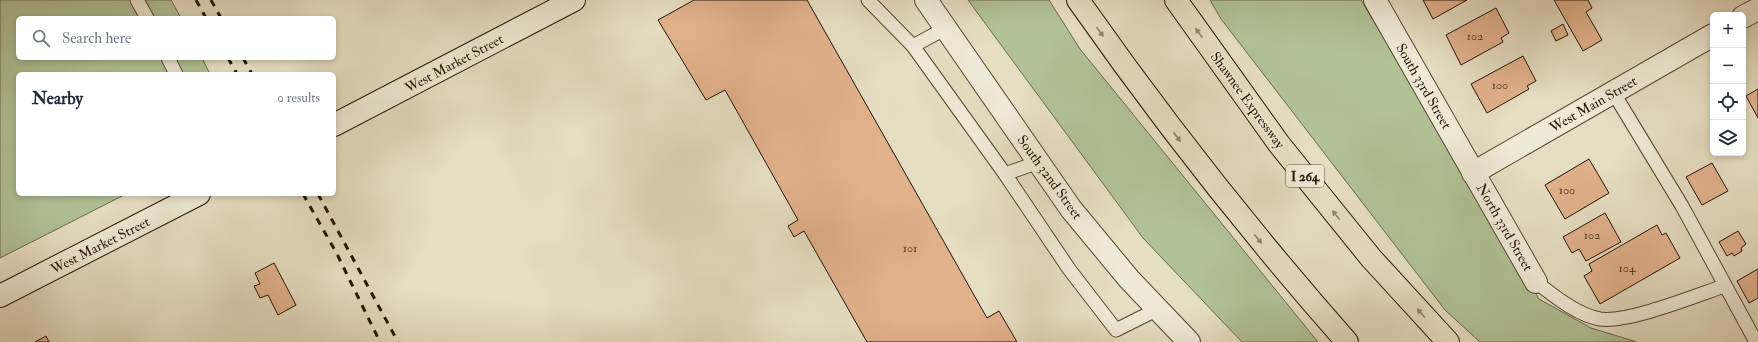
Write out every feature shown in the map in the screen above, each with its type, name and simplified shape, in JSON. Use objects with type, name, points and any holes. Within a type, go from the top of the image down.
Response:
[{"type":"highway","points":[[1078,0],[1202,170],[1292,280],[1347,342]]},
{"type":"highway","name":"Shawnee Expressway","points":[[1176,0],[1279,144],[1371,258],[1448,342]]},
{"type":"street","name":"West Market Street","points":[[336,124],[574,0]]},
{"type":"street","name":"South 32nd Street","points":[[926,0],[1071,209],[1129,279],[1189,342]]},
{"type":"street","name":"South 33rd Street","points":[[1375,0],[1473,173]]},
{"type":"street","points":[[1746,16],[1758,9]]},
{"type":"street","name":"West Main Street","points":[[1473,173],[1710,37]]},
{"type":"street","name":"North 33rd Street","points":[[1473,173],[1536,282]]},
{"type":"street","name":"West Market Street","points":[[0,296],[195,196]]},
{"type":"lane","points":[[137,0],[146,16]]},
{"type":"lane","points":[[868,0],[913,46],[1005,174],[1069,269],[1116,330],[1158,309]]},
{"type":"lane","points":[[913,46],[946,28]]},
{"type":"lane","points":[[169,60],[175,72]]},
{"type":"lane","points":[[1613,92],[1682,206],[1724,286],[1756,342]]},
{"type":"lane","points":[[1005,174],[1038,162]]},
{"type":"lane","points":[[1536,282],[1568,306],[1599,319],[1630,316],[1724,286]]},
{"type":"green space","points":[[0,0],[171,0],[180,16],[16,16],[16,60],[203,60],[209,72],[16,72],[16,196],[122,196],[0,258]]},
{"type":"green space","points":[[968,0],[1049,0],[1080,49],[1318,342],[1242,342],[1143,238]]},
{"type":"green space","points":[[1210,0],[1361,0],[1539,299],[1591,328],[1637,342],[1480,342],[1445,310],[1221,19]]},
{"type":"building","points":[[694,0],[807,0],[987,318],[999,311],[1017,342],[867,342],[804,231],[794,237],[788,226],[798,220],[725,90],[706,100],[658,20]]},
{"type":"building","points":[[1423,0],[1467,0],[1433,19]]},
{"type":"building","points":[[1554,0],[1588,0],[1592,8],[1586,12],[1602,40],[1583,51]]},
{"type":"building","points":[[1496,8],[1509,33],[1501,38],[1503,42],[1461,65],[1446,35]]},
{"type":"building","points":[[1563,24],[1568,35],[1556,41],[1551,31]]},
{"type":"building","points":[[1523,56],[1536,81],[1527,86],[1529,89],[1487,113],[1471,84]]},
{"type":"building","points":[[1758,89],[1758,118],[1746,96]]},
{"type":"building","points":[[1589,159],[1609,193],[1565,219],[1545,185]]},
{"type":"building","points":[[1712,163],[1728,191],[1702,205],[1686,177]]},
{"type":"building","points":[[1605,213],[1621,242],[1586,261],[1579,249],[1572,253],[1563,237]]},
{"type":"building","points":[[1657,225],[1662,235],[1666,233],[1680,258],[1600,304],[1584,276],[1592,271],[1589,264]]},
{"type":"building","points":[[1738,231],[1746,244],[1741,248],[1742,251],[1734,256],[1732,253],[1727,256],[1719,242]]},
{"type":"building","points":[[274,263],[296,305],[278,315],[268,295],[260,298],[254,286],[260,284],[255,273]]},
{"type":"building","points":[[1758,269],[1758,298],[1749,303],[1737,281]]},
{"type":"building","points":[[46,336],[49,342],[35,342]]},
{"type":"railway","points":[[196,0],[205,16]]},
{"type":"railway","points":[[211,0],[220,16]]},
{"type":"railway","points":[[229,60],[236,72]]},
{"type":"railway","points":[[244,60],[251,72]]},
{"type":"railway","points":[[304,196],[337,254],[380,342]]},
{"type":"railway","points":[[319,196],[398,342]]}]
